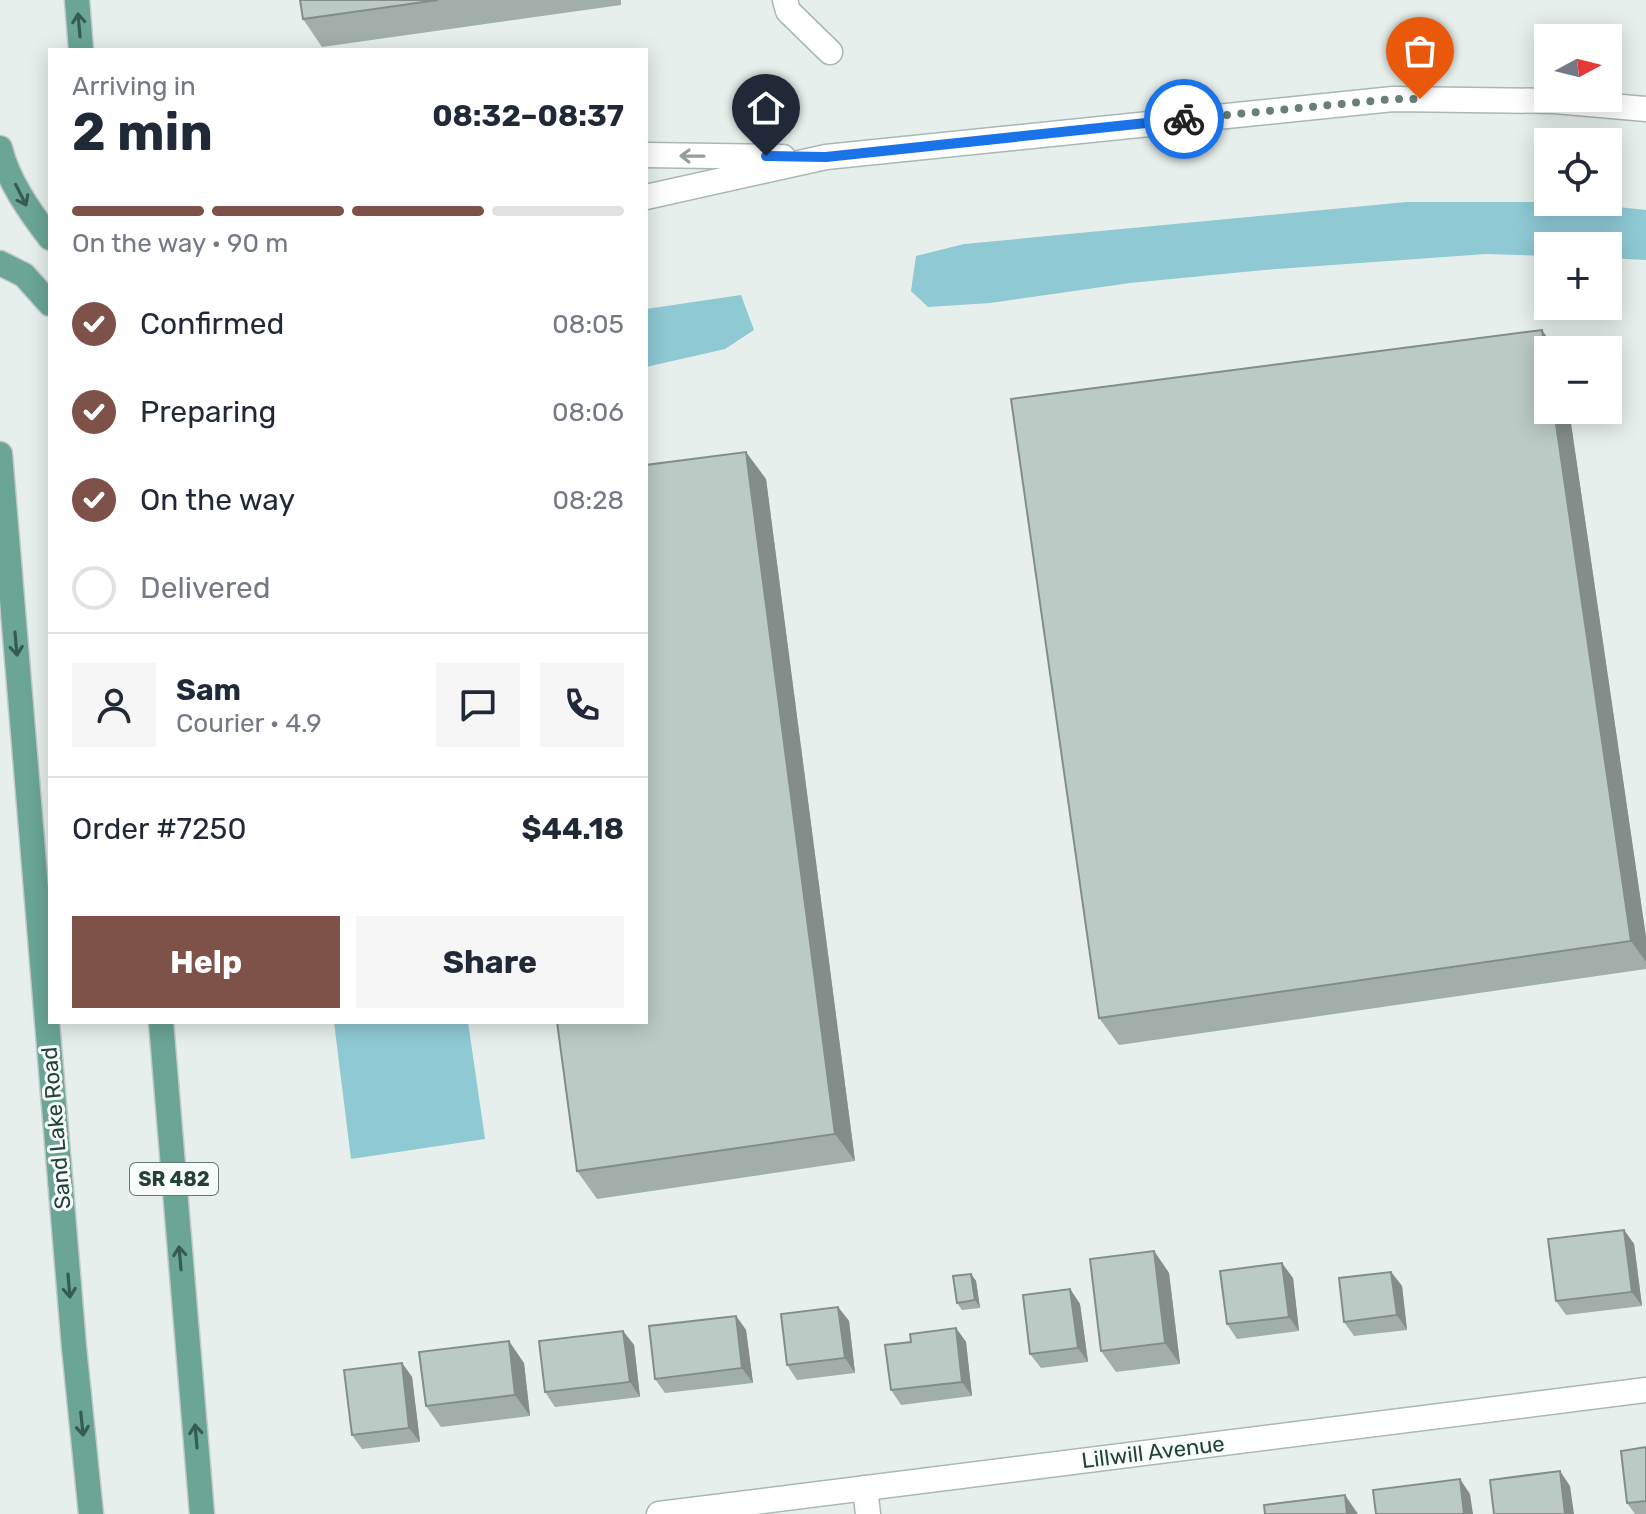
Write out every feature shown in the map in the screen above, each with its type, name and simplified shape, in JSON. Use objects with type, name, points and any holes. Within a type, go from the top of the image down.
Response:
[{"type":"main road","points":[[77,0],[81,48]]},
{"type":"main road","points":[[0,148],[30,213],[48,236]]},
{"type":"main road","points":[[0,263],[24,275],[48,302]]},
{"type":"main road","name":"Sand Lake Road","points":[[0,454],[74,1347],[91,1514]]},
{"type":"main road","name":"SR 482","points":[[161,1024],[202,1514]]},
{"type":"street","points":[[785,0],[788,11],[830,52]]},
{"type":"street","points":[[648,155],[826,157],[1393,99],[1555,101],[1646,109]]},
{"type":"street","points":[[648,197],[826,157]]},
{"type":"street","name":"Lillwill Avenue","points":[[659,1514],[1646,1390]]},
{"type":"street","points":[[865,1488],[868,1514]]},
{"type":"water","points":[[1407,202],[1534,202],[1534,216],[1622,216],[1622,207],[1646,210],[1646,260],[1622,259],[1622,232],[1534,232],[1534,256],[1486,254],[1264,270],[1130,283],[990,303],[928,307],[911,291],[916,256],[964,244]]},
{"type":"water","points":[[741,295],[754,330],[725,349],[648,367],[648,309]]},
{"type":"water","points":[[334,1024],[468,1024],[485,1139],[351,1159]]},
{"type":"building","points":[[300,0],[438,0],[303,19]]},
{"type":"building","points":[[1542,330],[1543,336],[1534,336],[1534,424],[1556,424],[1631,941],[1099,1018],[1011,399]]},
{"type":"building","points":[[746,452],[835,1134],[577,1171],[557,1024],[648,1024],[648,465]]},
{"type":"building","points":[[1624,1230],[1632,1292],[1556,1301],[1548,1239]]},
{"type":"building","points":[[1154,1251],[1165,1343],[1101,1351],[1090,1259]]},
{"type":"building","points":[[1282,1263],[1289,1317],[1227,1324],[1220,1271]]},
{"type":"building","points":[[1391,1272],[1397,1315],[1344,1322],[1339,1278]]},
{"type":"building","points":[[971,1274],[975,1300],[957,1303],[953,1276]]},
{"type":"building","points":[[1070,1289],[1078,1348],[1030,1354],[1023,1295]]},
{"type":"building","points":[[838,1307],[845,1358],[787,1365],[781,1314]]},
{"type":"building","points":[[736,1316],[742,1368],[655,1379],[649,1326]]},
{"type":"building","points":[[956,1328],[962,1382],[891,1390],[885,1345],[911,1342],[910,1334]]},
{"type":"building","points":[[623,1331],[630,1382],[545,1392],[539,1341]]},
{"type":"building","points":[[509,1341],[515,1395],[426,1406],[419,1352]]},
{"type":"building","points":[[402,1363],[409,1428],[352,1435],[344,1370]]},
{"type":"building","points":[[1646,1447],[1646,1501],[1627,1503],[1621,1451]]},
{"type":"building","points":[[1560,1471],[1565,1514],[1494,1514],[1490,1480]]},
{"type":"building","points":[[1460,1479],[1464,1514],[1376,1514],[1373,1490]]},
{"type":"building","points":[[1345,1495],[1347,1514],[1265,1514],[1264,1505]]},
{"type":"way so far","points":[[1184,119],[1420,99]]},
{"type":"route","points":[[766,156],[826,157],[1184,119]]}]
